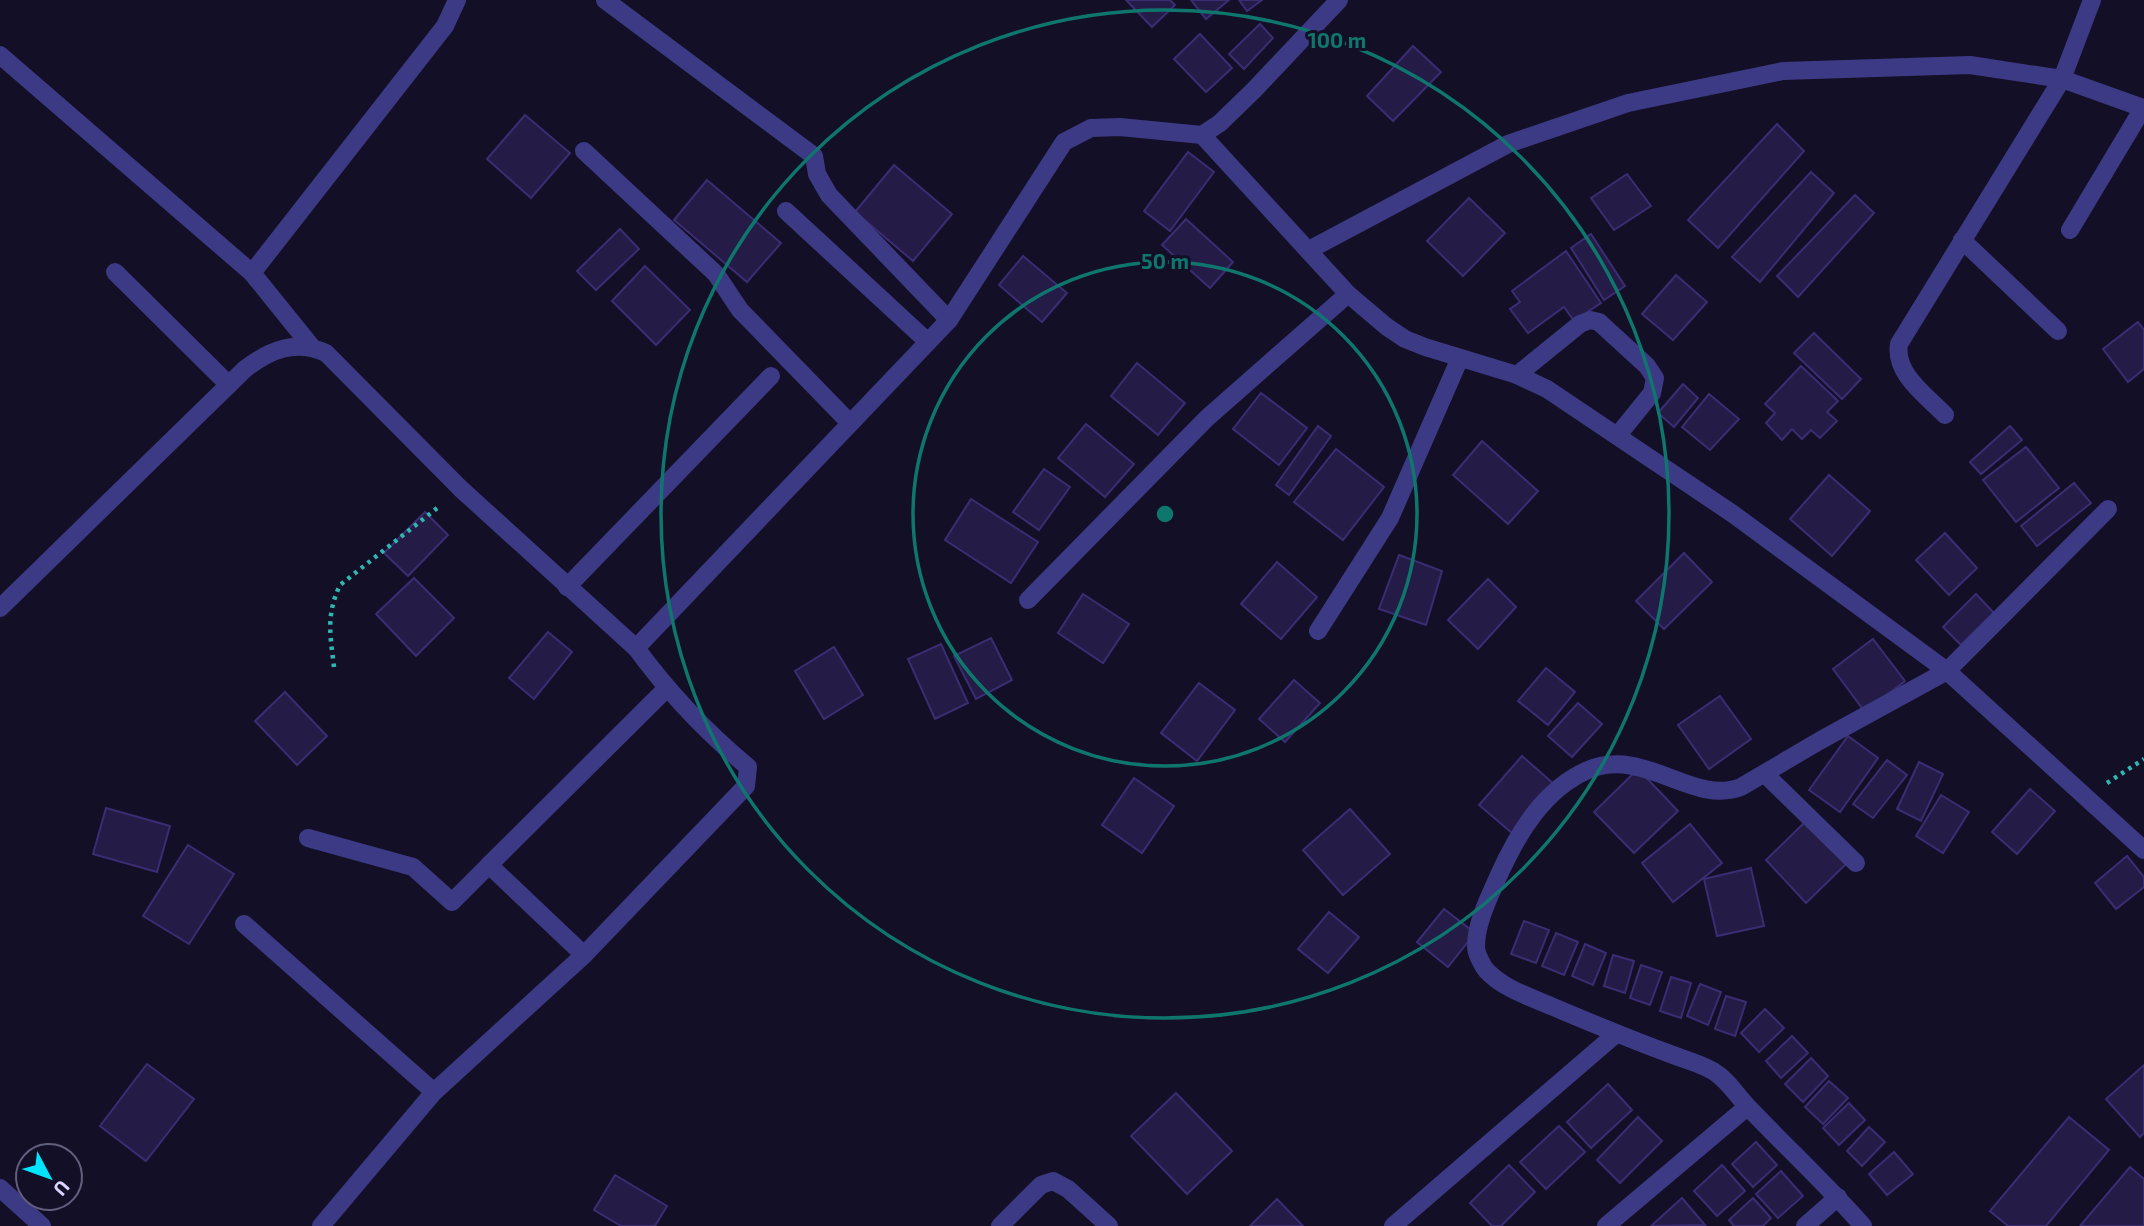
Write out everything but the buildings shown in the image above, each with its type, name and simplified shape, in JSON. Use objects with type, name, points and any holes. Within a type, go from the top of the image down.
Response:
[{"type":"street","points":[[252,273],[445,26],[457,0]]},
{"type":"street","points":[[605,0],[814,156],[817,174],[829,195],[949,320]]},
{"type":"street","points":[[636,648],[949,320],[1064,142],[1091,128],[1120,127],[1202,135],[1220,123],[1254,90],[1339,0]]},
{"type":"street","points":[[1945,415],[1905,373],[1897,351],[1899,344],[2062,79],[2092,0]]},
{"type":"street","points":[[0,55],[252,273],[311,346],[326,353],[461,489],[636,648],[666,689],[748,766],[746,786],[584,955],[434,1093],[321,1226]]},
{"type":"street","points":[[1309,250],[1508,144],[1628,103],[1783,72],[1970,65],[2062,79],[2143,108],[2070,230]]},
{"type":"street","points":[[1202,135],[1348,294],[1387,327],[1405,339],[1517,375],[1547,389],[1618,435],[1754,529],[1947,671],[2144,850]]},
{"type":"street","points":[[584,151],[716,274],[740,310],[850,424]]},
{"type":"street","points":[[786,211],[928,342]]},
{"type":"street","points":[[1962,240],[2058,331]]},
{"type":"street","points":[[115,272],[229,385]]},
{"type":"street","points":[[1028,600],[1207,418],[1348,294]]},
{"type":"street","points":[[1517,375],[1580,324],[1590,320],[1599,322],[1647,366],[1655,379],[1652,393],[1618,435]]},
{"type":"street","points":[[0,608],[261,356],[281,348],[311,346]]},
{"type":"street","points":[[1318,631],[1390,518],[1460,358]]},
{"type":"street","points":[[567,587],[771,376]]},
{"type":"street","points":[[1863,1226],[1838,1197],[1747,1107],[1725,1080],[1712,1070],[1616,1034],[1515,990],[1485,969],[1476,949],[1481,917],[1502,869],[1523,832],[1547,797],[1569,780],[1601,766],[1634,764],[1727,793],[1765,774],[1947,671],[2108,509]]},
{"type":"street","points":[[308,838],[413,867],[452,902],[666,689]]},
{"type":"street","points":[[1765,774],[1856,863]]},
{"type":"street","points":[[489,865],[584,955]]},
{"type":"street","points":[[244,924],[434,1093]]},
{"type":"street","points":[[1393,1226],[1616,1034]]},
{"type":"street","points":[[1606,1226],[1747,1107]]},
{"type":"street","points":[[1000,1226],[1041,1185],[1053,1181],[1068,1189],[1109,1226]]},
{"type":"street","points":[[0,1188],[23,1220],[42,1226]]},
{"type":"street","points":[[1805,1226],[1838,1197]]},
{"type":"path","points":[[334,667],[329,622],[332,602],[341,585],[461,489]]},
{"type":"path","points":[[2086,797],[2144,759]]}]
